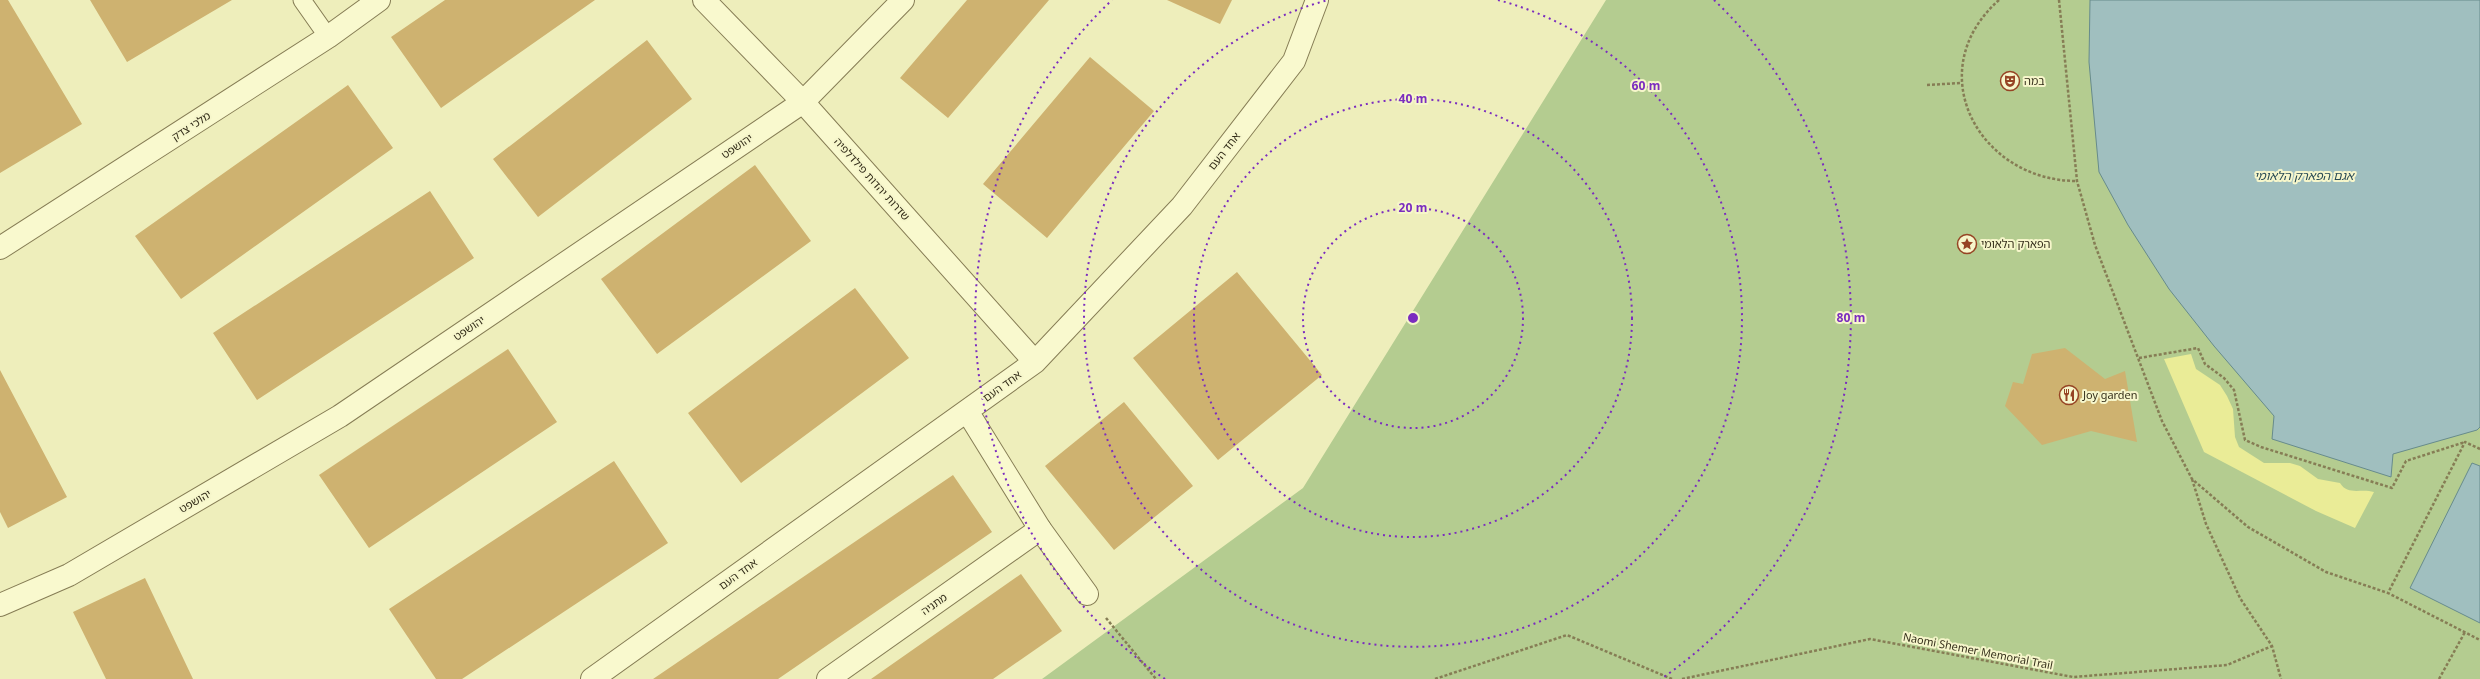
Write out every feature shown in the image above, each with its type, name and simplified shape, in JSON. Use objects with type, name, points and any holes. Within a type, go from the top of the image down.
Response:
[{"type":"street","name":"מלכי צדק","points":[[0,248],[328,38],[379,0]]},
{"type":"street","name":"שדרות יהדות פילדלפיה","points":[[704,0],[802,102],[1035,362]]},
{"type":"street","name":"יהושפט","points":[[0,605],[69,575],[340,416],[802,102],[903,0]]},
{"type":"street","name":"אחד העם","points":[[592,679],[1035,362],[1182,206],[1294,61],[1317,0]]},
{"type":"street","points":[[967,411],[1040,529],[1086,594]]},
{"type":"street","name":"מתניה","points":[[828,679],[1040,529]]},
{"type":"lane","points":[[302,0],[328,38]]},
{"type":"path","points":[[1999,0],[1979,20],[1970,34],[1964,51],[1961,83],[1969,113],[1987,140],[2013,163],[2035,175],[2056,180],[2077,181]]},
{"type":"path","points":[[2059,0],[2077,181],[2095,245],[2162,421],[2192,479],[2206,524],[2240,598],[2272,646],[2281,679]]},
{"type":"path","points":[[1927,85],[1961,83]]},
{"type":"path","points":[[2139,358],[2198,348],[2205,364],[2224,378],[2234,390],[2245,440],[2261,447],[2392,488],[2406,461],[2465,442],[2480,449]]},
{"type":"path","points":[[2388,593],[2465,442]]},
{"type":"path","points":[[2192,479],[2248,527],[2326,572],[2388,593],[2480,640]]},
{"type":"path","points":[[1086,594],[1156,679]]},
{"type":"path","points":[[2439,679],[2465,632]]},
{"type":"path","points":[[1435,679],[1567,635],[1672,679]]},
{"type":"path","name":"Naomi Shemer Memorial Trail","points":[[1682,679],[1870,639],[2073,677],[2227,665],[2272,646]]},
{"type":"shaded area","name":"הפארק הלאומי","points":[[1606,0],[2480,0],[2480,679],[1042,679],[1303,488]]},
{"type":"sand","points":[[2191,354],[2196,369],[2220,385],[2227,396],[2233,409],[2235,437],[2239,447],[2264,463],[2290,463],[2300,466],[2318,479],[2340,483],[2343,487],[2351,491],[2374,492],[2355,528],[2316,511],[2204,452],[2164,359]]},
{"type":"water","name":"אגם הפארק הלאומי","points":[[2090,0],[2480,0],[2480,427],[2477,430],[2393,454],[2391,477],[2272,439],[2274,416],[2214,346],[2169,289],[2128,225],[2099,172],[2089,62]]},
{"type":"water","points":[[2472,463],[2480,466],[2480,623],[2410,588]]},
{"type":"building","points":[[0,0],[8,0],[82,124],[0,173]]},
{"type":"building","points":[[90,0],[232,0],[127,62]]},
{"type":"building","points":[[445,0],[595,0],[441,108],[391,37]]},
{"type":"building","points":[[967,0],[1049,0],[948,118],[900,78]]},
{"type":"building","points":[[1167,0],[1232,0],[1220,24]]},
{"type":"building","points":[[647,40],[692,99],[538,217],[493,159]]},
{"type":"building","points":[[1090,57],[1154,111],[1047,238],[983,184]]},
{"type":"building","points":[[348,85],[393,148],[181,299],[135,236]]},
{"type":"building","points":[[755,165],[811,241],[657,354],[601,279]]},
{"type":"building","points":[[430,191],[474,258],[257,400],[213,333]]},
{"type":"building","points":[[1237,272],[1322,375],[1218,460],[1133,358]]},
{"type":"building","points":[[855,288],[909,358],[741,483],[688,413]]},
{"type":"building","name":"Joy garden","points":[[2065,348],[2105,379],[2125,371],[2137,442],[2091,431],[2042,445],[2005,406],[2013,382],[2023,384],[2032,354]]},
{"type":"building","points":[[508,349],[557,422],[369,548],[319,475]]},
{"type":"building","points":[[0,370],[67,497],[8,528],[0,512]]},
{"type":"building","points":[[1124,402],[1193,486],[1114,550],[1045,466]]},
{"type":"building","points":[[614,461],[668,543],[462,679],[436,679],[389,609]]},
{"type":"building","points":[[953,475],[992,532],[778,679],[653,679]]},
{"type":"building","points":[[1021,574],[1062,631],[993,679],[871,679]]},
{"type":"building","points":[[145,578],[193,679],[106,679],[73,612]]},
{"type":"place","name":"במה","points":[[2010,81]]},
{"type":"place","name":"הפארק הלאומי","points":[[1967,244]]},
{"type":"place","name":"Joy garden","points":[[2069,395]]}]
